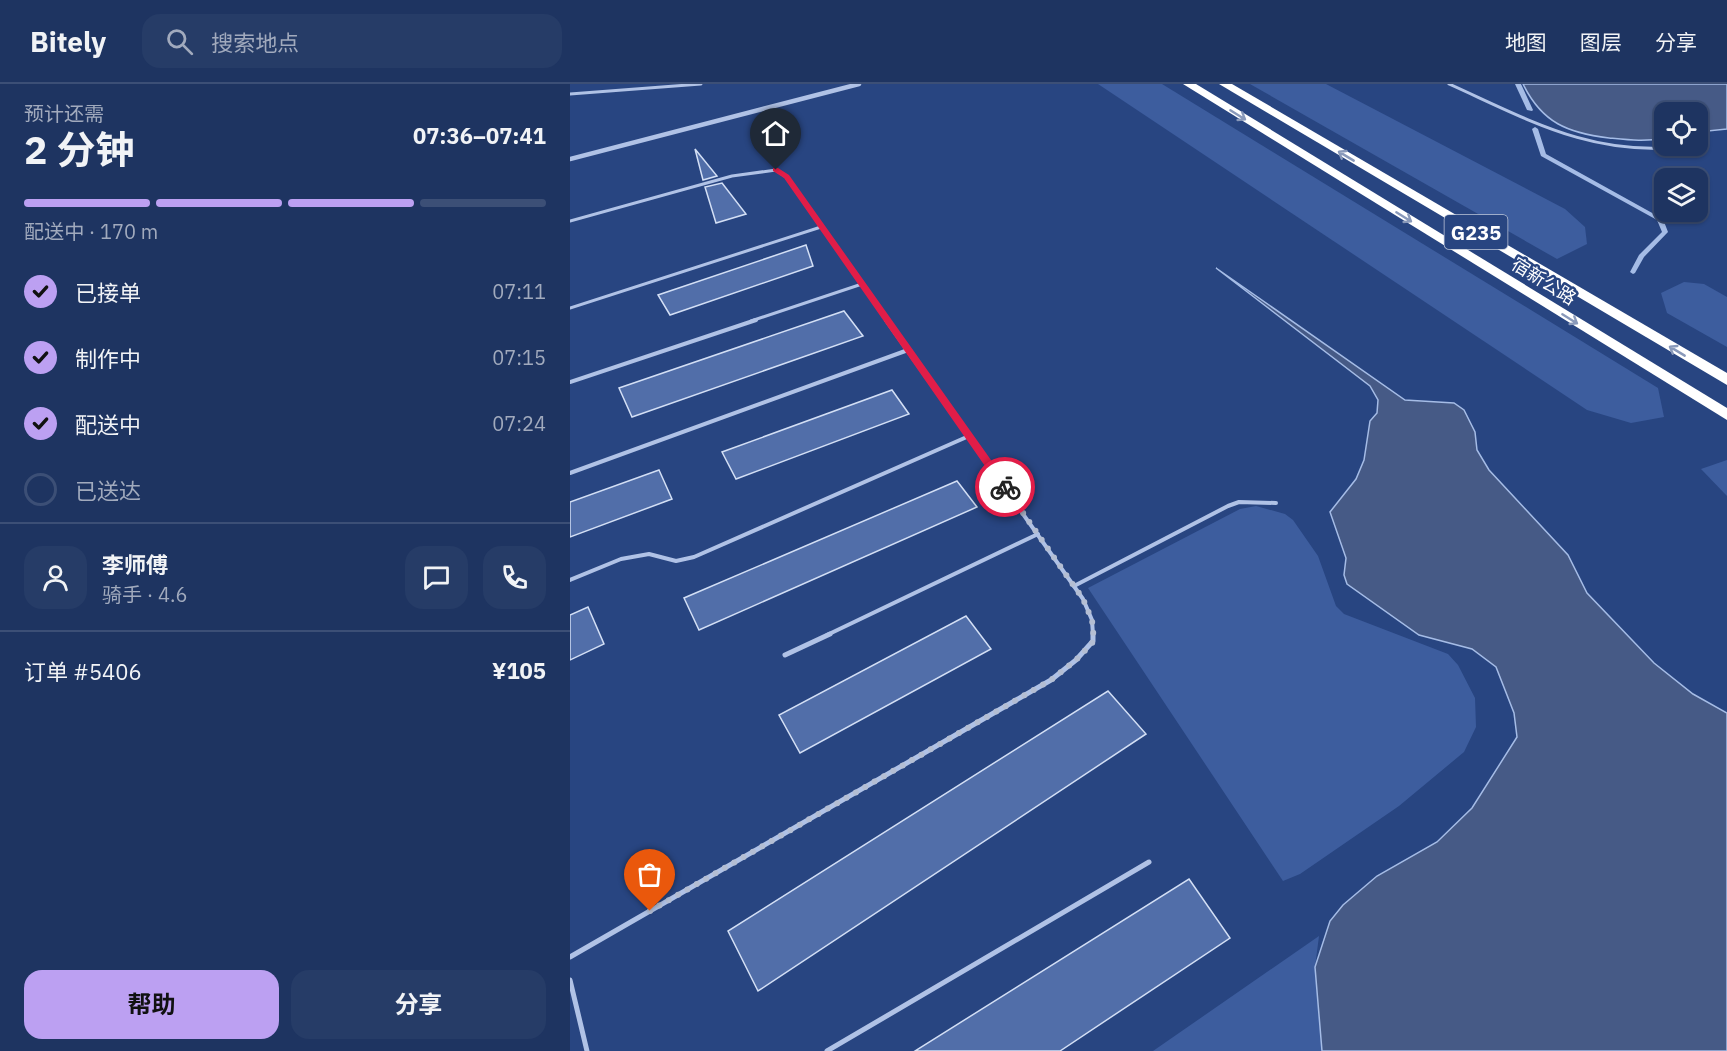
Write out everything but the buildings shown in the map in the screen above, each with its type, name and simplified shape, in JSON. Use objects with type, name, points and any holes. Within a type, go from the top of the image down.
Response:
[{"type":"highway","name":"宿新公路","points":[[1188,84],[1727,415]]},
{"type":"highway","name":"宿新公路","points":[[1224,84],[1727,380]]},
{"type":"street","points":[[570,159],[859,84]]},
{"type":"lane","points":[[570,94],[701,84]]},
{"type":"lane","points":[[1449,84],[1577,139],[1602,145],[1654,150]]},
{"type":"lane","points":[[570,221],[732,176],[776,170],[786,177],[1083,599],[1092,620],[1094,641],[1076,660],[1051,680],[570,957]]},
{"type":"lane","points":[[570,308],[821,227]]},
{"type":"lane","points":[[570,382],[862,284]]},
{"type":"lane","points":[[570,473],[908,350]]},
{"type":"lane","points":[[570,580],[621,559],[650,554],[676,561],[694,556],[969,436]]},
{"type":"lane","points":[[1074,586],[1228,506],[1239,502],[1276,503]]},
{"type":"lane","points":[[785,655],[1038,534]]},
{"type":"lane","points":[[827,1051],[1149,862]]},
{"type":"lane","points":[[570,980],[587,1051]]},
{"type":"shaded area","points":[[1098,84],[1162,84],[1658,388],[1664,417],[1631,423],[1587,410]]},
{"type":"shaded area","points":[[1250,84],[1326,84],[1565,209],[1585,227],[1587,244],[1557,259]]},
{"type":"shaded area","points":[[1523,84],[1727,84],[1727,129],[1708,131],[1708,102],[1654,102],[1654,140],[1630,140],[1594,136],[1558,124],[1548,117],[1530,97]]},
{"type":"shaded area","points":[[1216,268],[1405,400],[1454,403],[1464,410],[1475,432],[1477,450],[1489,470],[1568,555],[1587,593],[1654,663],[1693,694],[1727,713],[1727,1051],[1322,1051],[1315,967],[1330,921],[1343,905],[1377,876],[1437,842],[1472,808],[1517,737],[1514,713],[1496,667],[1472,649],[1419,635],[1347,584],[1344,575],[1346,558],[1330,512],[1356,479],[1364,460],[1370,421],[1377,413],[1378,400],[1370,386]]},
{"type":"shaded area","points":[[1684,282],[1704,284],[1727,297],[1727,347],[1667,313],[1661,293]]},
{"type":"shaded area","points":[[1727,460],[1727,496],[1701,469]]},
{"type":"shaded area","points":[[1256,506],[1285,514],[1293,520],[1318,556],[1336,606],[1344,614],[1448,654],[1458,665],[1475,698],[1476,727],[1464,752],[1399,806],[1300,874],[1283,881],[1088,588],[1240,509]]},
{"type":"shaded area","points":[[1319,936],[1315,967],[1322,1051],[1153,1051]]},
{"type":"waterway","points":[[1518,84],[1530,110]]},
{"type":"waterway","points":[[1535,129],[1543,155],[1660,219],[1665,232],[1641,256],[1633,272]]},
{"type":"way so far","points":[[650,911],[1051,680],[1076,660],[1094,641],[1092,620],[1083,599],[1005,487]]},
{"type":"route","points":[[776,170],[786,177],[1005,487]]}]
